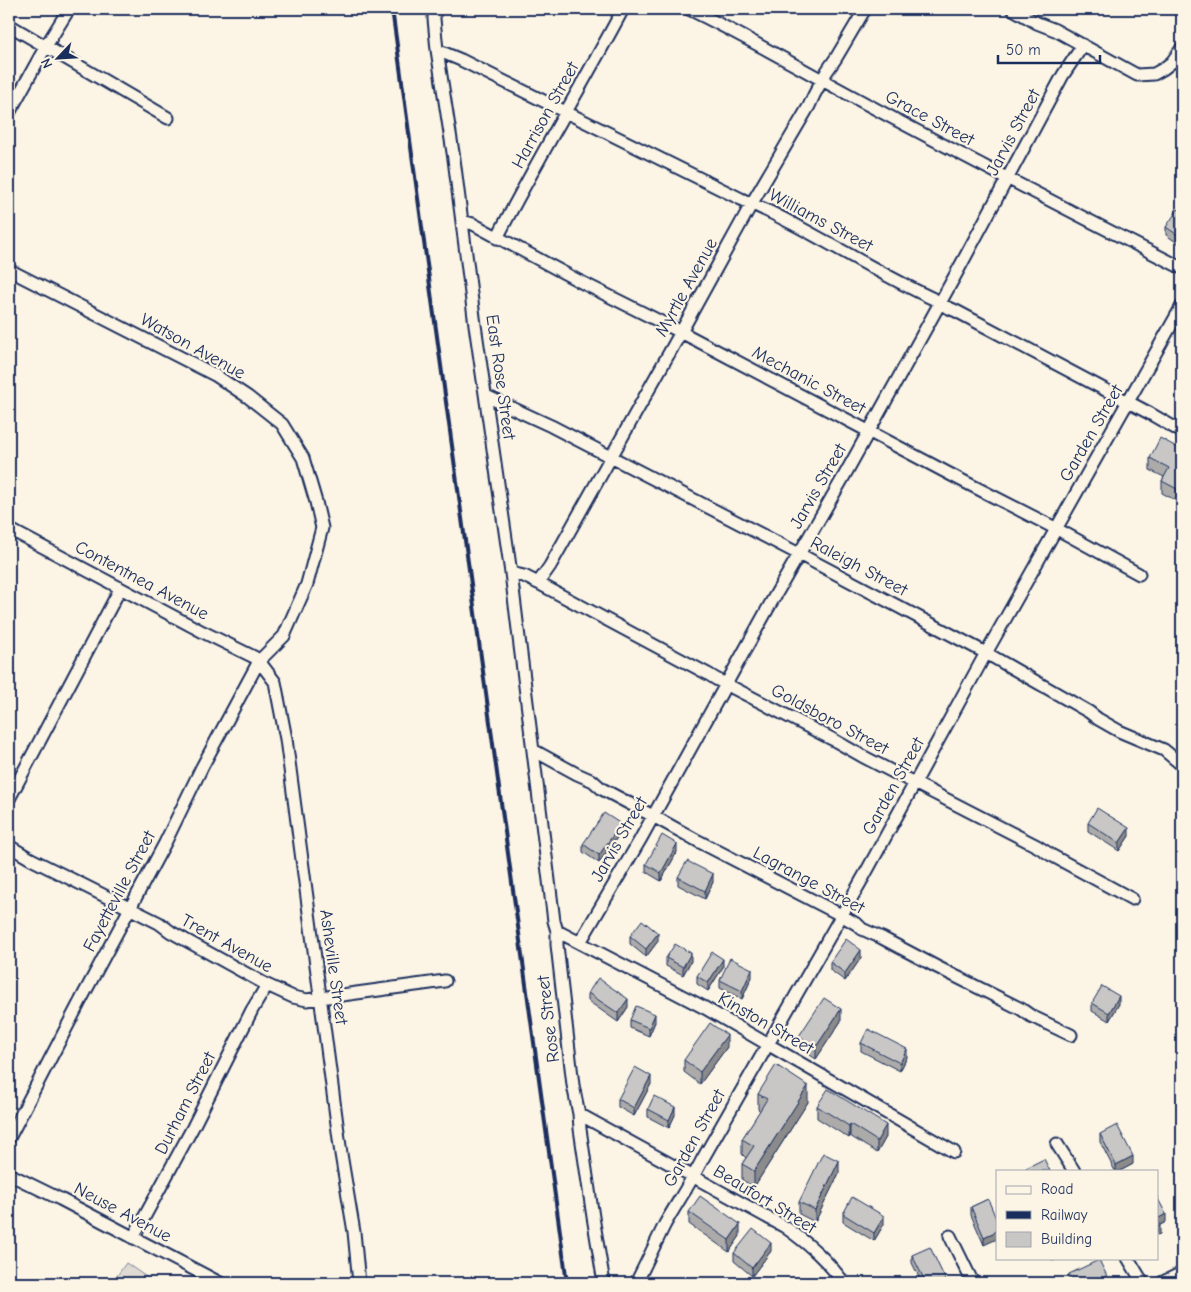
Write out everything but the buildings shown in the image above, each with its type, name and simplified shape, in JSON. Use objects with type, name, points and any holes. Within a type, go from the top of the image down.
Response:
[{"type":"street","points":[[9,112],[69,9]]},
{"type":"street","name":"East Rose Street","points":[[434,9],[438,50],[512,573],[533,750]]},
{"type":"street","name":"Harrison Street","points":[[497,238],[622,9]]},
{"type":"street","name":"Grace Street","points":[[689,9],[1008,179],[1182,268]]},
{"type":"street","name":"Myrtle Avenue","points":[[538,583],[550,566],[822,80],[865,9]]},
{"type":"street","points":[[1013,9],[1137,74],[1154,74],[1163,70],[1172,62],[1182,48]]},
{"type":"street","points":[[9,26],[168,118]]},
{"type":"street","name":"Jarvis Street","points":[[582,944],[582,939],[869,432],[1063,75],[1083,45]]},
{"type":"street","name":"Williams Street","points":[[438,50],[752,203],[1182,432]]},
{"type":"street","name":"Mechanic Street","points":[[462,220],[681,332],[1140,574]]},
{"type":"street","name":"Watson Avenue","points":[[9,270],[215,375],[248,397],[282,424],[303,458],[322,528],[307,584],[284,636],[259,661]]},
{"type":"street","name":"Garden Street","points":[[636,1283],[658,1238],[694,1177],[706,1152],[841,916],[986,653],[1182,306]]},
{"type":"street","name":"Raleigh Street","points":[[486,396],[551,426],[986,653],[1119,731],[1164,750],[1182,765]]},
{"type":"street","name":"Contentnea Avenue","points":[[9,529],[259,661]]},
{"type":"street","name":"Goldsboro Street","points":[[512,573],[524,576],[538,583],[726,684],[832,738],[862,756],[1037,846],[1050,855],[1132,899]]},
{"type":"street","points":[[9,799],[120,588]]},
{"type":"street","name":"Fayetteville Street","points":[[9,1138],[259,661]]},
{"type":"street","name":"Asheville Street","points":[[259,661],[275,682],[286,739],[341,1154],[354,1232],[359,1283]]},
{"type":"street","name":"Lagrange Street","points":[[533,750],[593,781],[602,789],[698,841],[858,925],[862,929],[1071,1035]]},
{"type":"street","name":"Rose Street","points":[[533,750],[554,922],[557,930],[557,945],[573,1085],[604,1283]]},
{"type":"street","name":"Trent Avenue","points":[[9,846],[158,924],[267,985],[293,997],[307,1000],[445,981]]},
{"type":"street","name":"Kinston Street","points":[[557,930],[706,1008],[954,1152]]},
{"type":"street","name":"Durham Street","points":[[133,1238],[193,1127],[252,1010],[267,985]]},
{"type":"street","name":"Beaufort Street","points":[[579,1114],[785,1227],[809,1245],[830,1265],[844,1283]]},
{"type":"street","points":[[1057,1144],[1073,1170]]},
{"type":"street","name":"Neuse Avenue","points":[[9,1174],[220,1283]]},
{"type":"street","points":[[950,1236],[973,1283]]},
{"type":"street","points":[[1129,1260],[1142,1283]]},
{"type":"street","points":[[1160,1283],[1182,1273]]},
{"type":"shaded area","points":[[126,1263],[155,1283],[112,1283]]},
{"type":"railway","points":[[392,9],[567,1283]]}]
